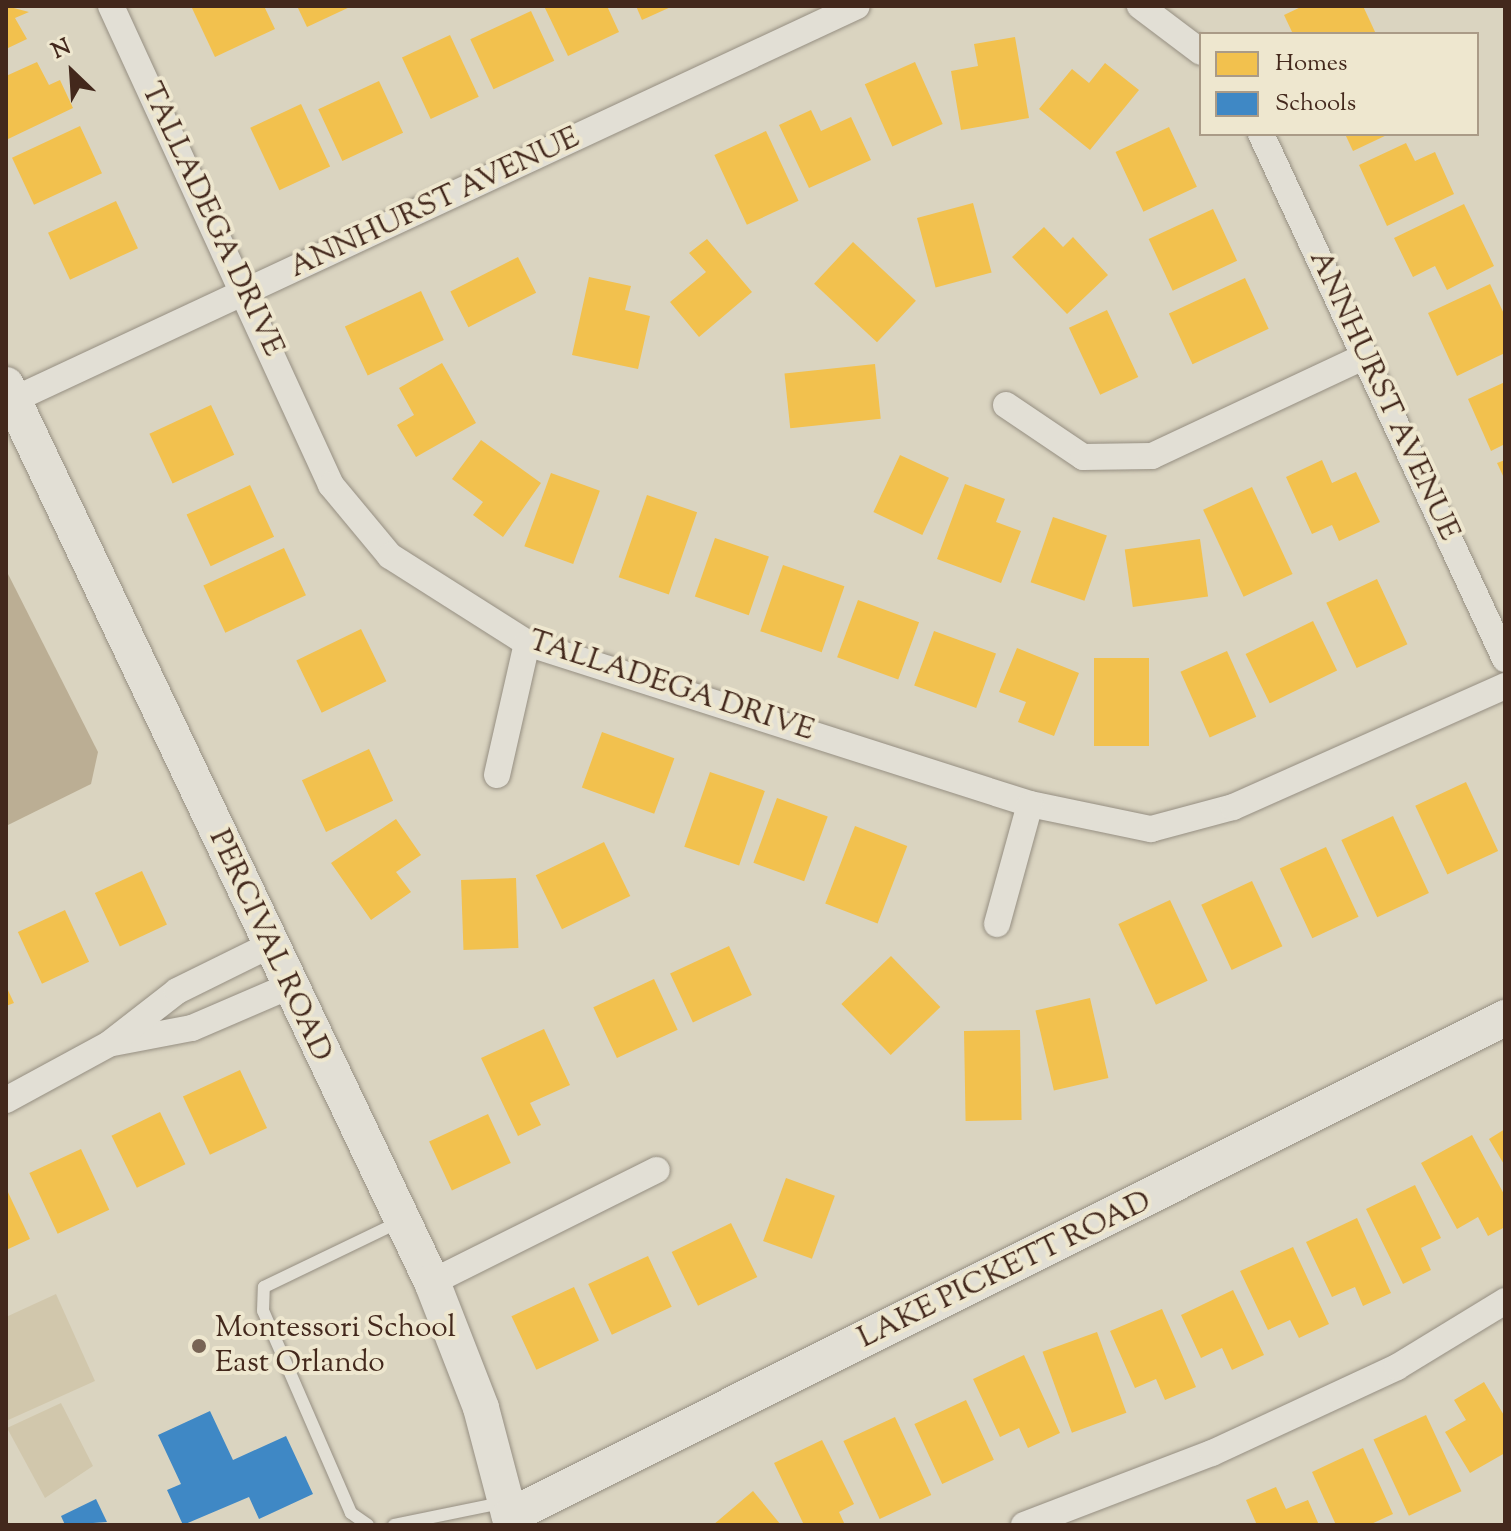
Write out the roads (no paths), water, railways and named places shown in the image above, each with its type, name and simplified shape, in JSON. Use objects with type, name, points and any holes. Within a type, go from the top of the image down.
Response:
[{"type":"street","name":"TALLADEGA DRIVE","points":[[111,6],[247,292],[331,485],[390,556],[527,643],[1030,804],[1151,829],[1233,807],[1505,686]]},
{"type":"street","name":"ANNHURST AVENUE","points":[[10,393],[247,292],[857,6]]},
{"type":"street","points":[[1140,6],[1199,50]]},
{"type":"street","name":"ANNHURST AVENUE","points":[[1262,136],[1505,659]]},
{"type":"street","points":[[1006,405],[1083,457],[1152,456],[1365,356]]},
{"type":"street","name":"PERCIVAL ROAD","points":[[10,393],[287,987],[432,1282],[481,1408],[510,1514]]},
{"type":"street","points":[[497,775],[527,643]]},
{"type":"street","points":[[997,924],[1030,804]]},
{"type":"street","points":[[6,1100],[109,1044],[177,991],[268,946]]},
{"type":"street","points":[[109,1044],[192,1028],[287,987]]},
{"type":"street","name":"LAKE PICKETT ROAD","points":[[510,1514],[1505,1018]]},
{"type":"street","points":[[432,1282],[657,1170]]},
{"type":"street","points":[[1024,1525],[1212,1453],[1397,1367],[1505,1301]]},
{"type":"lane","points":[[368,1525],[351,1513],[263,1311],[264,1287],[402,1221]]},
{"type":"lane","points":[[394,1525],[510,1514]]},
{"type":"place","name":"Montessori School East Orlando","points":[[199,1346]]}]
